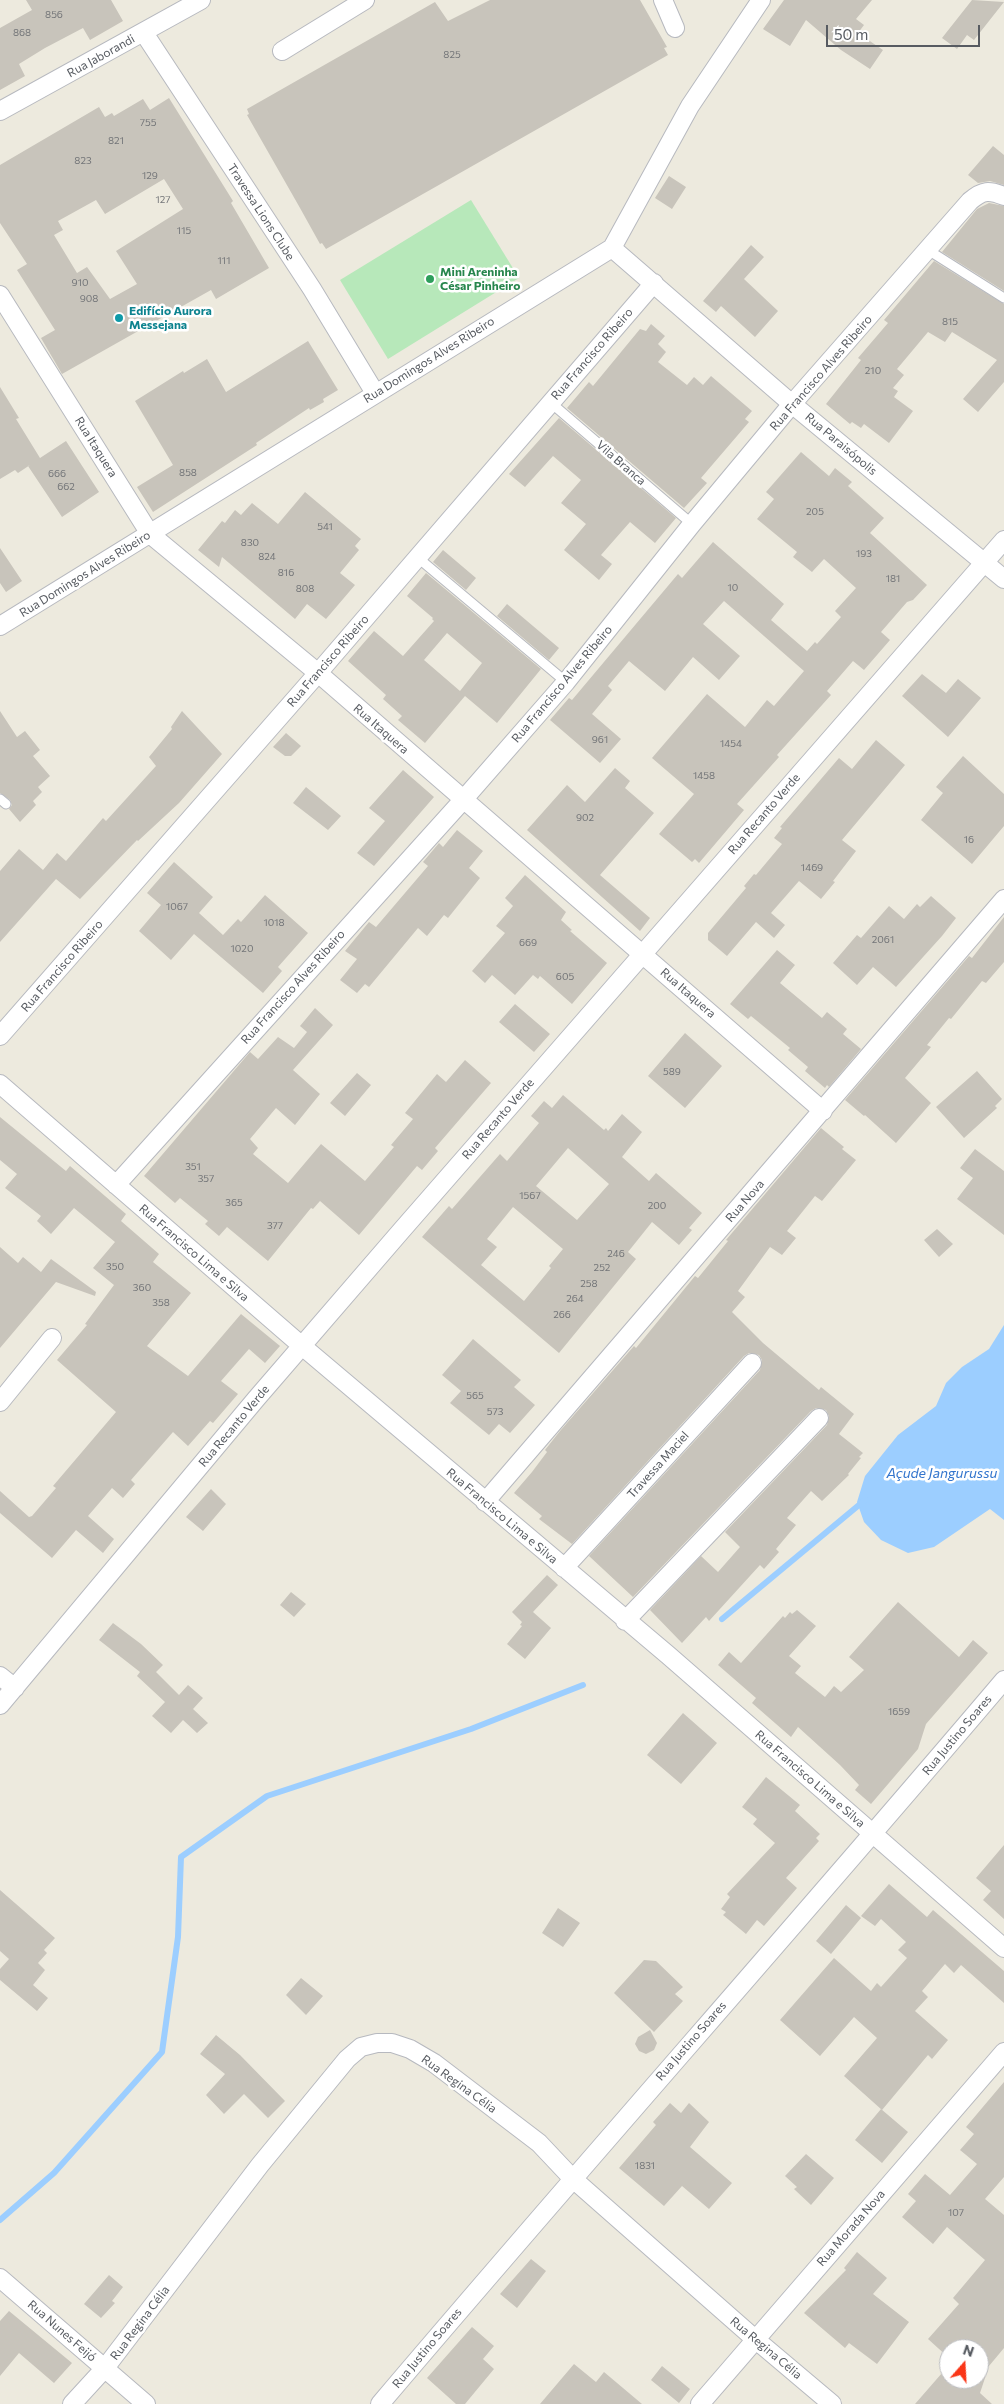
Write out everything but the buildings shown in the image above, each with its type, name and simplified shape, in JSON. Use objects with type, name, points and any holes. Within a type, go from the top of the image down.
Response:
[{"type":"street","name":"Rua Jaborandi","points":[[0,111],[201,0]]},
{"type":"street","points":[[282,51],[365,0]]},
{"type":"street","points":[[663,0],[675,28]]},
{"type":"street","name":"Rua Domingos Alves Ribeiro","points":[[0,626],[612,248],[690,106],[761,0]]},
{"type":"street","name":"Travessa Lions Clube","points":[[144,32],[312,289],[375,393]]},
{"type":"street","name":"Rua Francisco Alves Ribeiro","points":[[116,1185],[566,682],[692,524],[792,404],[928,250],[979,194],[991,191],[1004,196]]},
{"type":"street","name":"Rua Paraisópolis","points":[[612,248],[792,404],[1004,579]]},
{"type":"street","name":"Rua Francisco Ribeiro","points":[[0,1036],[318,673],[550,402],[654,284]]},
{"type":"street","name":"Rua Itaquera","points":[[0,295],[150,534],[318,673],[462,800],[642,952],[823,1111]]},
{"type":"street","name":"Rua Recanto Verde","points":[[0,1705],[302,1346],[642,952],[1004,540]]},
{"type":"street","name":"Rua Nova","points":[[485,1502],[1004,899]]},
{"type":"street","name":"Rua Francisco Lima e Silva","points":[[0,1084],[302,1346],[625,1621],[668,1655],[1004,1948]]},
{"type":"street","points":[[0,1402],[6,1382],[52,1338]]},
{"type":"street","name":"Travessa Maciel","points":[[564,1568],[752,1363]]},
{"type":"street","points":[[625,1621],[819,1418]]},
{"type":"street","points":[[0,1676],[15,1688]]},
{"type":"street","name":"Rua Justino Soares","points":[[380,2404],[572,2178],[873,1834],[1004,1680]]},
{"type":"street","name":"Rua Regina Célia","points":[[72,2404],[105,2368],[260,2165],[347,2059],[361,2048],[376,2043],[392,2043],[410,2049],[434,2063],[539,2143],[572,2178],[832,2404]]},
{"type":"street","name":"Rua Morada Nova","points":[[700,2404],[1004,2052]]},
{"type":"street","name":"Rua Nunes Feijó","points":[[0,2278],[146,2404]]},
{"type":"lane","points":[[928,250],[1004,298]]},
{"type":"lane","name":"Vila Branca","points":[[550,402],[692,524]]},
{"type":"lane","points":[[417,557],[566,682]]},
{"type":"green space","name":"Mini Areninha César Pinheiro","points":[[471,200],[519,278],[388,359],[340,280]]},
{"type":"water","name":"Açude Jangurussu","points":[[1004,1325],[1004,1520],[990,1509],[934,1547],[908,1553],[881,1540],[864,1522],[857,1502],[865,1476],[898,1435],[936,1406],[946,1383],[962,1367],[989,1349]]},
{"type":"waterway","points":[[722,1619],[865,1500]]},
{"type":"waterway","points":[[0,2220],[54,2173],[162,2052],[178,1937],[181,1857],[267,1796],[471,1729],[583,1685]]},
{"type":"place","name":"Mini Areninha César Pinheiro","points":[[430,279]]},
{"type":"place","name":"Edifício Aurora Messejana","points":[[119,318]]}]
